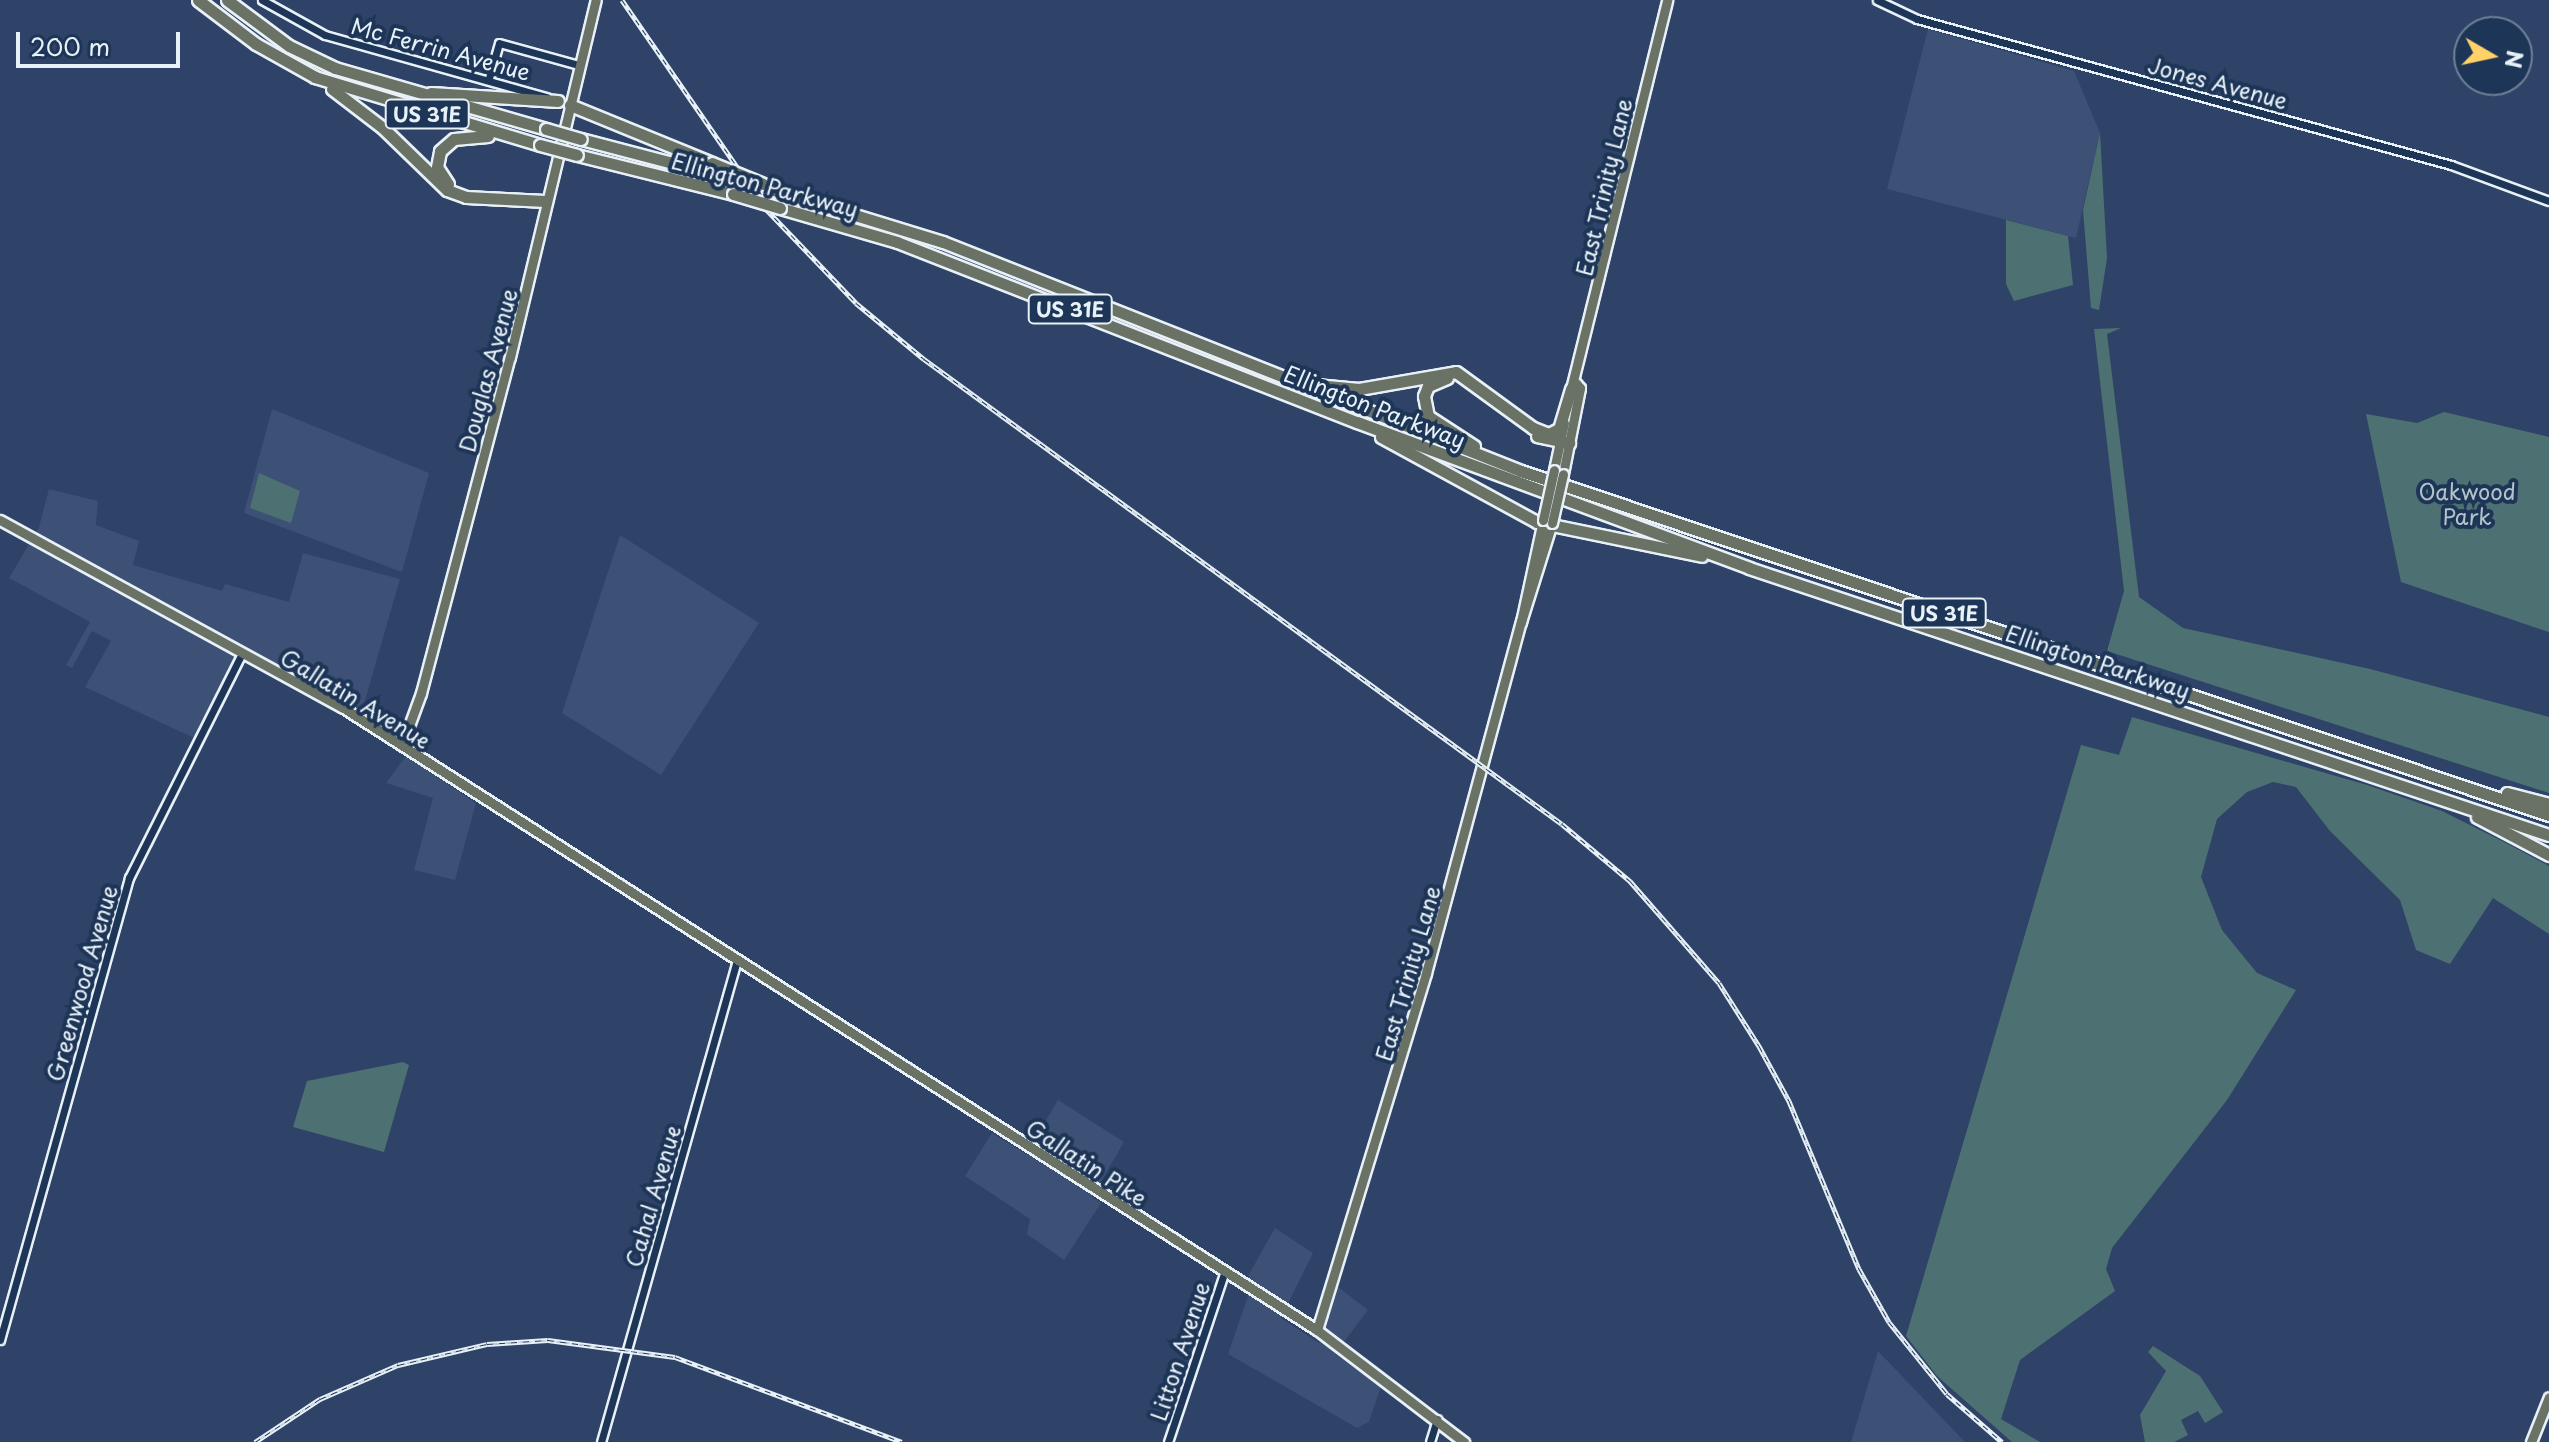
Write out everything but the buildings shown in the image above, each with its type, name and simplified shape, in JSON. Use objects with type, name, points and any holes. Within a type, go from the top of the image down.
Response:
[{"type":"highway","name":"Ellington Parkway","points":[[198,0],[256,44],[315,77],[525,141],[733,194],[897,242],[1357,422],[1749,568],[2549,835]]},
{"type":"highway","name":"Ellington Parkway","points":[[227,0],[289,46],[401,90],[765,186],[943,242],[1521,471],[2549,815]]},
{"type":"highway","points":[[315,77],[383,128],[447,190],[466,197],[546,198]]},
{"type":"highway","points":[[401,90],[564,103],[765,186]]},
{"type":"highway","points":[[525,141],[479,135],[454,139],[440,151],[438,174],[465,191],[546,198]]},
{"type":"highway","points":[[1298,383],[1359,389],[1456,372],[1533,428],[1559,440]]},
{"type":"highway","points":[[1521,471],[1428,416],[1424,396],[1428,386],[1456,378],[1530,433],[1559,440]]},
{"type":"highway","points":[[1559,440],[1559,429],[1574,386]]},
{"type":"highway","points":[[1357,422],[1547,523],[1749,568]]},
{"type":"highway","points":[[2367,754],[2549,804]]},
{"type":"highway","points":[[2430,795],[2549,855]]},
{"type":"main road","name":"Douglas Avenue","points":[[402,745],[421,693],[460,546],[546,198],[564,103],[579,65],[596,0]]},
{"type":"main road","name":"East Trinity Lane","points":[[1317,1330],[1378,1143],[1521,622],[1558,472],[1559,440],[1580,388],[1574,386],[1667,0]]},
{"type":"main road","name":"Gallatin Avenue","points":[[0,520],[402,745],[682,925]]},
{"type":"main road","name":"Gallatin Pike","points":[[682,925],[1317,1330],[1464,1442]]},
{"type":"main road","points":[[2531,1442],[2549,1397]]},
{"type":"street","name":"Mc Ferrin Avenue","points":[[262,0],[325,35],[489,78],[564,103]]},
{"type":"street","name":"Jones Avenue","points":[[1877,0],[1917,19],[2451,165],[2549,201]]},
{"type":"street","points":[[489,78],[499,43],[579,65]]},
{"type":"street","name":"Greenwood Avenue","points":[[0,1340],[129,878],[242,653]]},
{"type":"street","name":"Cahal Avenue","points":[[601,1442],[737,960]]},
{"type":"street","name":"Litton Avenue","points":[[1168,1442],[1225,1271]]},
{"type":"street","points":[[1430,1442],[1437,1419]]},
{"type":"shaded area","points":[[1928,29],[2074,71],[2100,133],[2076,238],[1887,189]]},
{"type":"shaded area","points":[[272,409],[429,473],[402,572],[244,513]]},
{"type":"shaded area","points":[[49,489],[98,501],[96,525],[139,541],[133,565],[222,591],[225,584],[289,602],[303,553],[400,579],[360,718],[242,653],[194,738],[85,687],[111,641],[92,631],[72,668],[66,665],[90,622],[9,578],[39,527]]},
{"type":"shaded area","points":[[620,535],[759,623],[661,775],[562,713]]},
{"type":"shaded area","points":[[406,756],[476,803],[455,880],[414,870],[433,798],[386,783]]},
{"type":"shaded area","points":[[1058,1100],[1124,1142],[1092,1197],[1101,1203],[1064,1260],[1027,1234],[1030,1219],[965,1176],[992,1133],[1026,1154]]},
{"type":"shaded area","points":[[1275,1228],[1313,1253],[1281,1318],[1319,1343],[1338,1287],[1368,1310],[1335,1354],[1381,1386],[1369,1422],[1357,1428],[1228,1354],[1248,1296],[1248,1276]]},
{"type":"shaded area","points":[[1878,1351],[1965,1442],[1851,1442]]},
{"type":"green space","points":[[2100,133],[2107,258],[2099,310],[2091,308],[2083,210]]},
{"type":"green space","points":[[2006,220],[2068,236],[2073,285],[2014,301],[2006,284]]},
{"type":"green space","points":[[2121,328],[2107,334],[2139,597],[2183,628],[2370,669],[2549,717],[2549,793],[2107,651],[2124,591],[2094,329]]},
{"type":"green space","name":"Oakwood Park","points":[[2444,412],[2549,437],[2549,632],[2401,582],[2366,414],[2417,423]]},
{"type":"green space","points":[[259,473],[300,491],[291,523],[250,508]]},
{"type":"green space","points":[[2132,717],[2367,785],[2442,811],[2504,842],[2549,866],[2549,934],[2493,898],[2450,964],[2416,950],[2400,900],[2330,831],[2296,787],[2273,782],[2247,792],[2217,819],[2201,877],[2222,930],[2257,973],[2296,990],[2227,1100],[2112,1248],[2106,1269],[2115,1291],[2020,1360],[2001,1419],[2040,1442],[2012,1442],[1937,1376],[1906,1336],[2081,745],[2119,755]]},
{"type":"green space","points":[[403,1062],[409,1065],[384,1152],[293,1127],[307,1081]]},
{"type":"green space","points":[[2153,1346],[2200,1376],[2223,1412],[2205,1423],[2198,1411],[2181,1420],[2188,1435],[2174,1442],[2145,1442],[2140,1415],[2166,1371],[2148,1352]]},
{"type":"railway","points":[[622,0],[766,209],[856,303],[924,359],[1562,824],[1630,881],[1719,983],[1759,1046],[1789,1101],[1859,1269],[1889,1322],[1947,1394],[2002,1442]]},
{"type":"railway","points":[[255,1442],[320,1399],[398,1365],[487,1344],[548,1340],[675,1357],[902,1442]]}]
